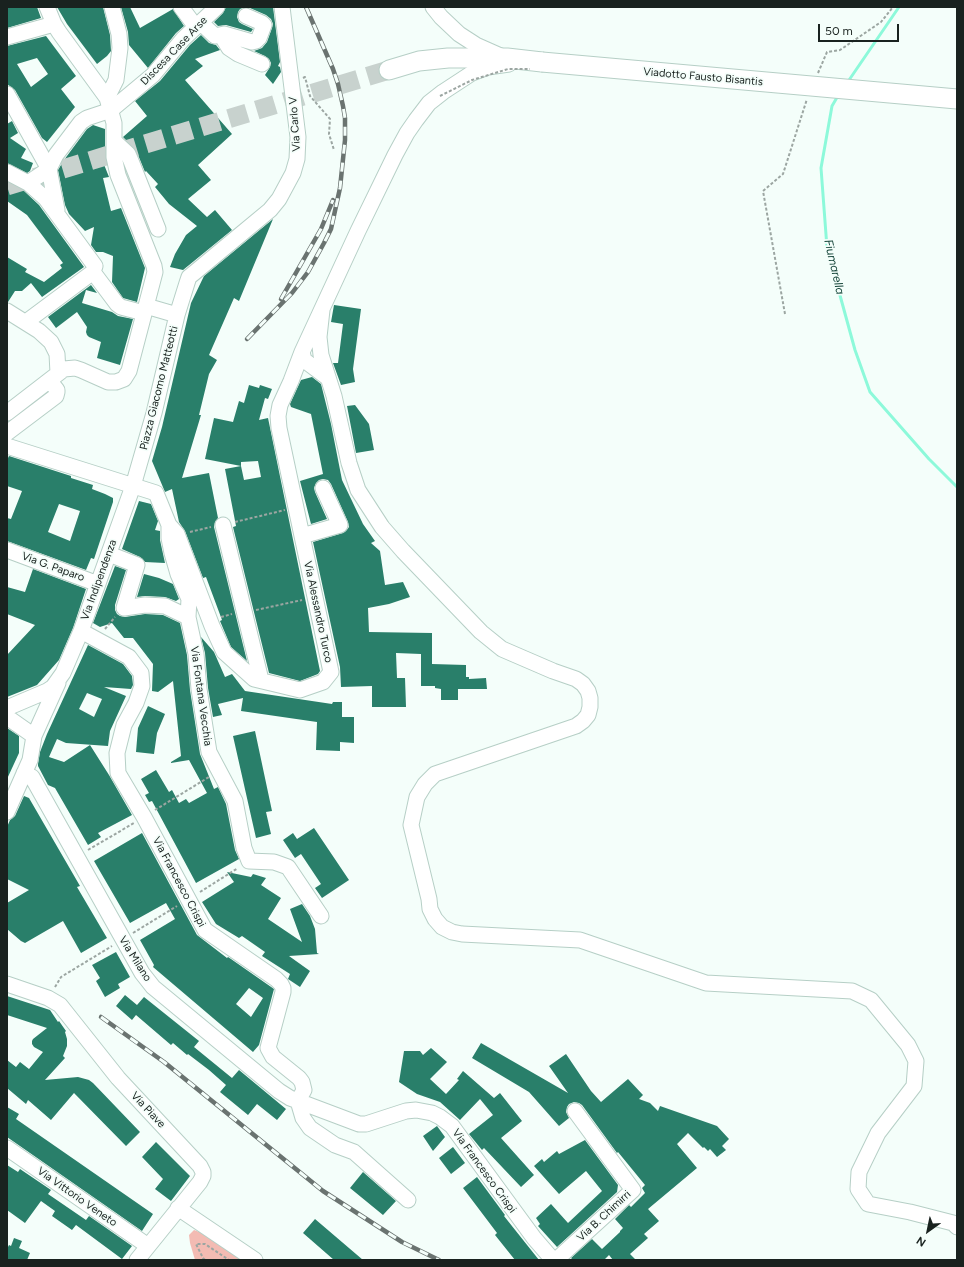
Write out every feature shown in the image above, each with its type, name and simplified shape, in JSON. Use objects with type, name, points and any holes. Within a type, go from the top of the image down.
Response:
[{"type":"main road","name":"Viadotto Fausto Bisantis","points":[[388,70],[419,61],[448,58],[507,58],[957,99]]},
{"type":"street","points":[[7,413],[64,369],[75,368],[108,382],[116,382],[124,379],[129,371],[155,272],[154,266],[118,175],[114,158],[114,124],[109,104],[54,24],[47,7]]},
{"type":"street","points":[[28,182],[49,169],[56,155],[81,122],[109,104],[116,80],[120,48],[119,34],[112,7]]},
{"type":"street","points":[[181,7],[198,25],[215,36],[226,34],[252,42],[256,41],[259,38],[264,25],[246,16]]},
{"type":"street","name":"Discesa Case Arse","points":[[109,104],[156,73],[183,39],[218,7]]},
{"type":"street","name":"Via Carlo V","points":[[177,315],[190,277],[270,210],[279,198],[293,173],[297,159],[298,137],[282,7]]},
{"type":"street","points":[[433,7],[459,34],[476,45],[507,58]]},
{"type":"street","points":[[7,37],[54,24]]},
{"type":"street","points":[[221,35],[229,48],[238,54],[262,64]]},
{"type":"street","name":"Via Alessandro Turco","points":[[133,486],[156,493],[224,652],[254,679],[300,690],[323,682],[331,672],[281,442],[278,416],[280,405],[302,352],[362,224],[407,133],[429,103],[472,73],[488,68],[512,64],[542,62]]},
{"type":"street","points":[[7,94],[49,169],[59,216]]},
{"type":"street","points":[[114,141],[128,154],[158,229]]},
{"type":"street","points":[[7,172],[28,182],[46,198],[59,216]]},
{"type":"street","name":"Piazza Giacomo Matteotti","points":[[59,216],[95,266],[93,272],[116,304],[121,307],[177,315],[154,413],[133,486]]},
{"type":"street","points":[[26,322],[93,272]]},
{"type":"street","points":[[318,362],[322,310]]},
{"type":"street","points":[[7,311],[39,331],[51,342],[57,354],[54,377],[57,390],[56,396],[7,433]]},
{"type":"street","points":[[302,352],[310,351],[328,378],[334,396],[349,463],[358,490],[382,527],[481,632],[502,649],[553,671],[576,679],[585,687],[590,698],[588,715],[576,726],[435,774],[425,784],[417,796],[412,825],[429,898],[430,909],[435,919],[442,927],[452,932],[462,934],[580,940],[706,983],[852,991],[871,1000],[908,1045],[916,1061],[916,1067],[914,1086],[878,1133],[859,1172],[858,1188],[868,1204],[910,1212],[953,1223],[957,1227]]},
{"type":"street","points":[[291,381],[318,362]]},
{"type":"street","points":[[7,446],[133,486]]},
{"type":"street","name":"Via Indipendenza","points":[[7,812],[30,760],[34,736],[81,631],[133,486]]},
{"type":"street","points":[[302,536],[340,525],[323,488]]},
{"type":"street","points":[[223,525],[261,680]]},
{"type":"street","name":"Via Fontana Vecchia","points":[[173,530],[169,538],[178,574],[189,599],[188,617],[196,654],[199,689],[209,752],[218,772],[235,801],[244,848],[249,861],[274,862],[288,867],[321,916]]},
{"type":"street","name":"Via G. Paparo","points":[[7,550],[98,584]]},
{"type":"street","points":[[109,554],[137,565],[124,608],[145,605],[165,606],[188,617]]},
{"type":"street","name":"Via Francesco Crispi","points":[[81,631],[129,657],[141,673],[142,686],[136,702],[124,725],[117,753],[118,773],[144,816],[205,930],[281,984],[283,992],[268,1048],[273,1057],[302,1082],[304,1090],[298,1101],[359,1124],[366,1124],[406,1111],[416,1110],[432,1113],[440,1117],[452,1126],[534,1238],[553,1260]]},
{"type":"street","name":"Via Indipendenza","points":[[7,708],[47,691],[53,687],[63,674]]},
{"type":"street","points":[[7,717],[34,736]]},
{"type":"street","name":"Via Milano","points":[[24,773],[32,777],[147,980],[153,987],[279,1091],[298,1101]]},
{"type":"street","name":"Via Piave","points":[[7,984],[48,998],[60,1005],[118,1078],[200,1166],[203,1172],[200,1182],[136,1260]]},
{"type":"street","points":[[298,1101],[303,1118],[310,1128],[335,1145],[354,1152],[408,1200]]},
{"type":"street","name":"Via B. Chimirri","points":[[556,1260],[633,1190],[575,1111]]},
{"type":"street","name":"Via Vittorio Veneto","points":[[7,1148],[148,1246]]},
{"type":"street","points":[[178,1208],[256,1260]]},
{"type":"path","points":[[816,79],[827,52],[840,50],[881,22],[893,7]]},
{"type":"path","points":[[301,78],[305,77],[310,96],[330,119],[329,134],[334,150]]},
{"type":"path","points":[[785,314],[763,191],[783,174],[804,107],[810,93]]},
{"type":"path","points":[[173,530],[223,525],[296,508]]},
{"type":"path","points":[[210,619],[315,597]]},
{"type":"path","points":[[97,639],[117,614],[124,608]]},
{"type":"path","points":[[76,857],[218,772]]},
{"type":"path","points":[[48,998],[61,977],[108,948]]},
{"type":"path","points":[[205,1260],[196,1244],[205,1244],[229,1260]]},
{"type":"shaded area","points":[[194,1230],[210,1236],[244,1260],[195,1260],[189,1235]]},
{"type":"building","points":[[7,7],[37,7],[41,18],[7,28]]},
{"type":"building","points":[[57,7],[103,7],[110,35],[111,51],[107,56],[97,64],[67,24]]},
{"type":"building","points":[[121,7],[130,7],[140,28],[173,9],[184,26],[176,33],[148,68],[129,45],[128,32]]},
{"type":"building","points":[[226,7],[245,7],[240,9],[237,17],[239,22],[253,29],[251,32],[226,25],[218,26],[214,22],[223,13]]},
{"type":"building","points":[[245,7],[273,7],[280,62],[278,66],[280,67],[281,72],[273,84],[265,75],[271,63],[269,59],[254,51],[262,48],[267,42],[273,24],[271,19],[266,15]]},
{"type":"building","points":[[201,35],[209,43],[216,45],[220,50],[195,59],[203,66],[185,80],[232,134],[198,165],[211,180],[188,199],[207,217],[215,210],[232,230],[183,270],[170,267],[175,254],[186,235],[197,226],[169,204],[155,187],[158,184],[146,171],[145,172],[136,150],[123,137],[147,116],[135,101],[160,81],[190,45]]},
{"type":"building","points":[[46,36],[76,76],[61,89],[75,107],[47,142],[42,138],[15,90],[7,84],[7,46]],"holes":[[[37,58],[48,74],[31,87],[17,64]]]},
{"type":"building","points":[[12,121],[18,133],[10,138],[26,149],[21,158],[33,163],[30,171],[27,173],[7,163],[7,124]]},
{"type":"building","points":[[93,125],[105,129],[105,152],[99,152],[109,177],[103,178],[111,211],[121,208],[145,268],[137,302],[123,298],[112,282],[113,256],[103,252],[96,252],[91,245],[94,227],[85,231],[69,214],[65,205],[58,170],[87,129]]},
{"type":"building","points":[[7,182],[23,190],[39,205],[84,267],[42,297],[31,283],[22,291],[15,291],[7,302],[7,257],[27,269],[25,272],[44,282],[62,268],[60,265],[63,263],[27,215],[7,201]]},
{"type":"building","points":[[273,219],[239,301],[234,298],[209,355],[217,360],[209,374],[199,415],[201,415],[182,478],[209,473],[218,518],[214,527],[247,661],[231,647],[220,621],[222,620],[206,577],[203,578],[185,531],[179,522],[172,489],[165,492],[152,461],[162,427],[191,303],[204,276]]},
{"type":"building","points":[[91,285],[97,293],[86,290],[82,303],[112,312],[118,316],[133,319],[120,365],[97,358],[101,342],[87,335],[87,327],[77,312],[56,328],[48,317]]},
{"type":"building","points":[[334,305],[361,309],[353,369],[355,382],[341,385],[333,363],[338,363],[343,324],[331,322]]},
{"type":"building","points":[[312,377],[321,384],[331,424],[342,480],[363,524],[375,541],[371,543],[380,551],[385,585],[403,582],[410,597],[389,604],[368,608],[369,632],[432,633],[432,664],[466,665],[466,677],[469,677],[469,679],[486,678],[487,689],[458,689],[458,700],[441,700],[441,689],[435,688],[435,686],[421,686],[421,654],[396,653],[397,678],[405,678],[406,707],[372,707],[372,686],[341,687],[340,667],[313,542],[343,533],[349,527],[331,484],[328,480],[323,479],[316,483],[314,488],[327,519],[311,524],[300,481],[323,474],[311,414],[291,407],[290,404],[301,380]]},
{"type":"building","points":[[249,385],[259,388],[260,385],[272,389],[268,399],[265,398],[259,420],[268,418],[320,671],[318,674],[300,681],[269,673],[233,527],[236,526],[225,469],[241,466],[205,459],[214,418],[233,422],[239,401],[244,403]],"holes":[[[258,461],[261,477],[244,480],[241,462]]]},
{"type":"building","points":[[355,405],[369,424],[374,450],[356,453],[347,406]]},
{"type":"building","points":[[9,456],[71,476],[71,478],[93,485],[92,489],[113,498],[94,559],[91,558],[86,570],[7,541],[7,518],[11,519],[22,491],[7,486],[7,460]],"holes":[[[59,504],[80,511],[70,541],[48,532]]]},
{"type":"building","points":[[139,501],[151,504],[158,521],[155,530],[160,531],[160,540],[165,563],[145,562],[140,557],[122,549]]},
{"type":"building","points":[[115,566],[126,570],[115,605],[117,614],[125,617],[145,614],[163,615],[180,623],[187,655],[190,690],[200,754],[214,789],[218,787],[226,804],[235,850],[239,859],[196,883],[152,801],[149,802],[145,795],[149,793],[141,779],[156,770],[169,792],[172,790],[179,803],[186,799],[189,803],[207,793],[189,760],[171,763],[181,756],[173,681],[158,692],[152,691],[153,664],[133,638],[124,638],[112,623],[100,627],[93,623]]},
{"type":"building","points":[[33,569],[86,589],[73,628],[59,660],[37,685],[7,697],[7,655],[35,625],[7,614],[7,587],[25,592]]},
{"type":"building","points":[[144,574],[173,584],[179,599],[176,601],[165,597],[137,597]]},
{"type":"building","points":[[201,637],[214,652],[225,677],[232,674],[245,691],[332,704],[333,702],[342,702],[342,717],[354,717],[354,743],[340,742],[340,751],[316,750],[317,722],[241,711],[243,698],[218,704],[222,715],[213,717],[208,688],[205,653]]},
{"type":"building","points":[[88,645],[123,664],[132,676],[133,685],[131,689],[104,687],[126,696],[110,731],[108,746],[66,743],[57,739],[49,757],[64,762],[90,745],[132,815],[98,833],[101,837],[88,845],[55,788],[48,785],[38,766],[40,752]],"holes":[[[87,693],[102,699],[94,717],[79,709]]]},
{"type":"building","points":[[148,706],[165,714],[157,733],[154,754],[136,752],[138,728]]},
{"type":"building","points":[[7,728],[19,736],[19,753],[7,779]]},
{"type":"building","points":[[255,731],[272,811],[266,812],[271,834],[256,838],[233,736]]},
{"type":"building","points":[[24,796],[29,798],[80,886],[77,887],[107,938],[81,953],[63,921],[25,943],[7,929],[7,903],[29,890],[7,879],[7,827],[10,820],[15,816]]},
{"type":"building","points":[[314,828],[349,880],[322,898],[315,888],[321,884],[301,854],[295,858],[283,840],[293,833],[297,839]]},
{"type":"building","points":[[142,833],[197,935],[227,958],[228,957],[274,989],[259,1045],[253,1052],[153,967],[154,965],[140,940],[175,919],[166,903],[130,923],[94,861]],"holes":[[[249,988],[263,998],[251,1017],[236,1004]]]},
{"type":"building","points":[[227,872],[251,877],[253,874],[266,878],[261,885],[281,898],[268,919],[302,942],[290,909],[302,904],[310,916],[315,929],[317,953],[319,954],[289,956],[310,971],[300,987],[288,979],[290,974],[262,956],[265,952],[242,936],[239,938],[216,924],[202,902],[234,882]]},
{"type":"building","points":[[116,952],[130,977],[118,984],[120,988],[105,997],[96,981],[100,978],[92,965]]},
{"type":"building","points":[[125,995],[137,1005],[144,997],[199,1041],[194,1047],[232,1078],[239,1070],[286,1109],[277,1120],[257,1104],[248,1115],[220,1092],[226,1085],[209,1070],[188,1054],[187,1055],[173,1043],[171,1045],[136,1015],[132,1020],[116,1006]]},
{"type":"building","points":[[7,996],[50,1010],[58,1022],[59,1021],[66,1031],[67,1046],[63,1056],[65,1058],[45,1080],[78,1077],[89,1080],[93,1083],[140,1132],[126,1146],[74,1093],[51,1120],[28,1100],[26,1104],[7,1088],[7,1060],[16,1067],[20,1062],[29,1069],[43,1052],[34,1047],[32,1041],[47,1028],[7,1015]]},
{"type":"building","points":[[481,1043],[568,1093],[549,1066],[566,1054],[591,1091],[601,1102],[628,1079],[643,1095],[639,1099],[650,1103],[658,1111],[660,1106],[717,1126],[729,1139],[722,1146],[726,1150],[717,1157],[710,1149],[708,1151],[704,1147],[703,1148],[688,1133],[677,1144],[697,1168],[648,1209],[659,1221],[644,1234],[648,1238],[630,1254],[636,1260],[613,1260],[609,1255],[604,1260],[573,1260],[571,1258],[592,1239],[602,1249],[620,1232],[623,1228],[615,1219],[629,1205],[631,1207],[645,1193],[642,1188],[645,1185],[618,1152],[617,1153],[582,1105],[574,1102],[569,1104],[566,1112],[569,1118],[559,1126],[529,1092],[472,1058]]},
{"type":"building","points":[[431,1048],[447,1062],[430,1079],[446,1094],[459,1080],[457,1079],[463,1071],[494,1098],[500,1093],[522,1121],[501,1138],[534,1175],[521,1187],[484,1148],[482,1150],[469,1134],[493,1115],[480,1099],[460,1120],[440,1102],[417,1094],[399,1082],[404,1051],[420,1051],[423,1055]]},
{"type":"building","points":[[7,1107],[19,1114],[16,1119],[153,1214],[142,1231],[7,1137]]},
{"type":"building","points":[[437,1126],[445,1137],[433,1151],[423,1136]]},
{"type":"building","points":[[585,1140],[618,1185],[617,1192],[557,1247],[538,1226],[540,1224],[536,1218],[551,1204],[568,1223],[602,1191],[586,1171],[559,1194],[534,1166],[542,1159],[544,1162],[557,1151],[559,1154]]},
{"type":"building","points":[[156,1142],[190,1176],[171,1201],[155,1189],[163,1179],[142,1157]]},
{"type":"building","points":[[453,1147],[465,1163],[451,1174],[439,1158]]},
{"type":"building","points":[[7,1165],[18,1172],[20,1169],[51,1190],[48,1194],[86,1220],[89,1216],[132,1246],[122,1259],[76,1225],[72,1230],[52,1216],[55,1211],[41,1201],[25,1223],[7,1210]]},
{"type":"building","points":[[363,1172],[396,1201],[383,1215],[350,1188]]},
{"type":"building","points":[[477,1177],[505,1215],[504,1216],[539,1260],[515,1260],[495,1235],[497,1233],[463,1188]]},
{"type":"building","points":[[315,1219],[363,1260],[334,1260],[303,1233]]},
{"type":"building","points":[[14,1238],[22,1241],[19,1248],[30,1253],[27,1260],[7,1260],[7,1249],[9,1245],[11,1246]]},
{"type":"waterway","name":"Fiumarella","points":[[847,83],[899,7]]},
{"type":"waterway","name":"Fiumarella","points":[[839,94],[832,106],[821,168],[827,248],[855,350],[870,392],[929,459],[957,487]]},
{"type":"tunnel","points":[[7,186],[389,70]]},
{"type":"railway","points":[[247,339],[292,293],[308,272],[331,229],[340,188],[345,140],[345,118],[343,106],[333,69],[306,7]]},
{"type":"railway","points":[[281,299],[321,229],[333,200]]},
{"type":"railway","points":[[101,1017],[164,1062],[323,1191],[402,1242],[439,1260]]}]
